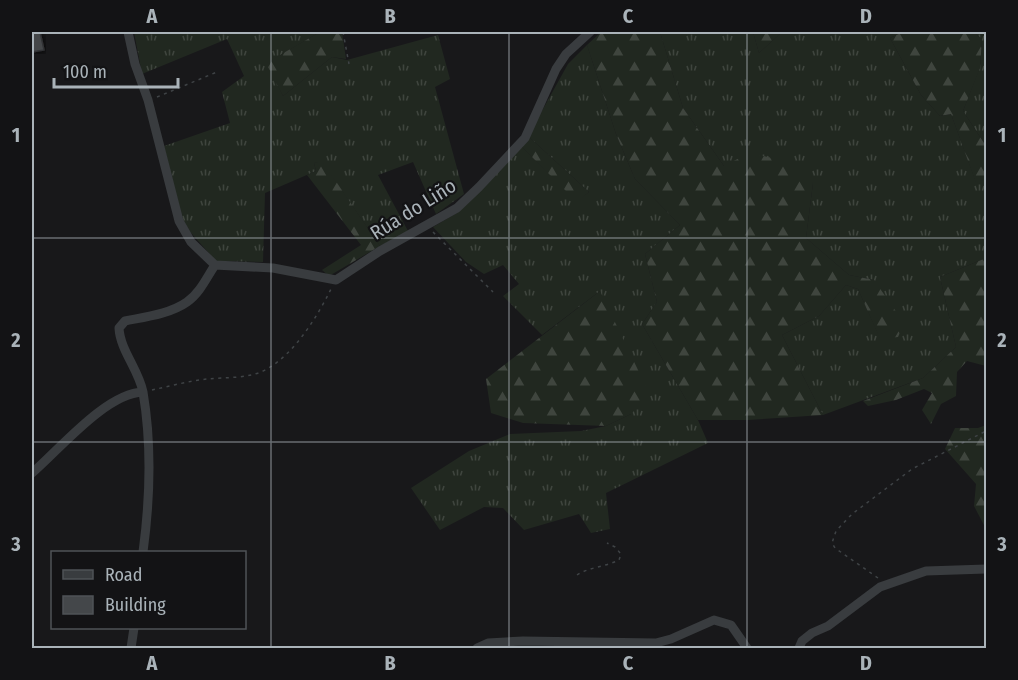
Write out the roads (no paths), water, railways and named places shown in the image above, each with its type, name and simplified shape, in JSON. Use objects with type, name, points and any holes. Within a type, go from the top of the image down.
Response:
[{"type":"street","points":[[128,32],[179,221],[191,242],[215,265],[188,302],[172,310],[125,321],[119,332],[143,392],[149,503],[143,551]]},
{"type":"street","name":"Rúa do Liño","points":[[215,265],[273,268],[336,280],[380,250],[457,207],[525,138],[556,69],[566,54],[590,32]]},
{"type":"street","points":[[32,473],[94,414],[117,400],[143,392]]},
{"type":"street","points":[[799,648],[802,641],[812,633],[828,626],[880,586],[926,572],[987,569]]},
{"type":"street","points":[[477,648],[488,643],[523,641],[656,646],[714,620],[731,626],[747,648]]},
{"type":"street","points":[[131,648],[134,629]]}]
